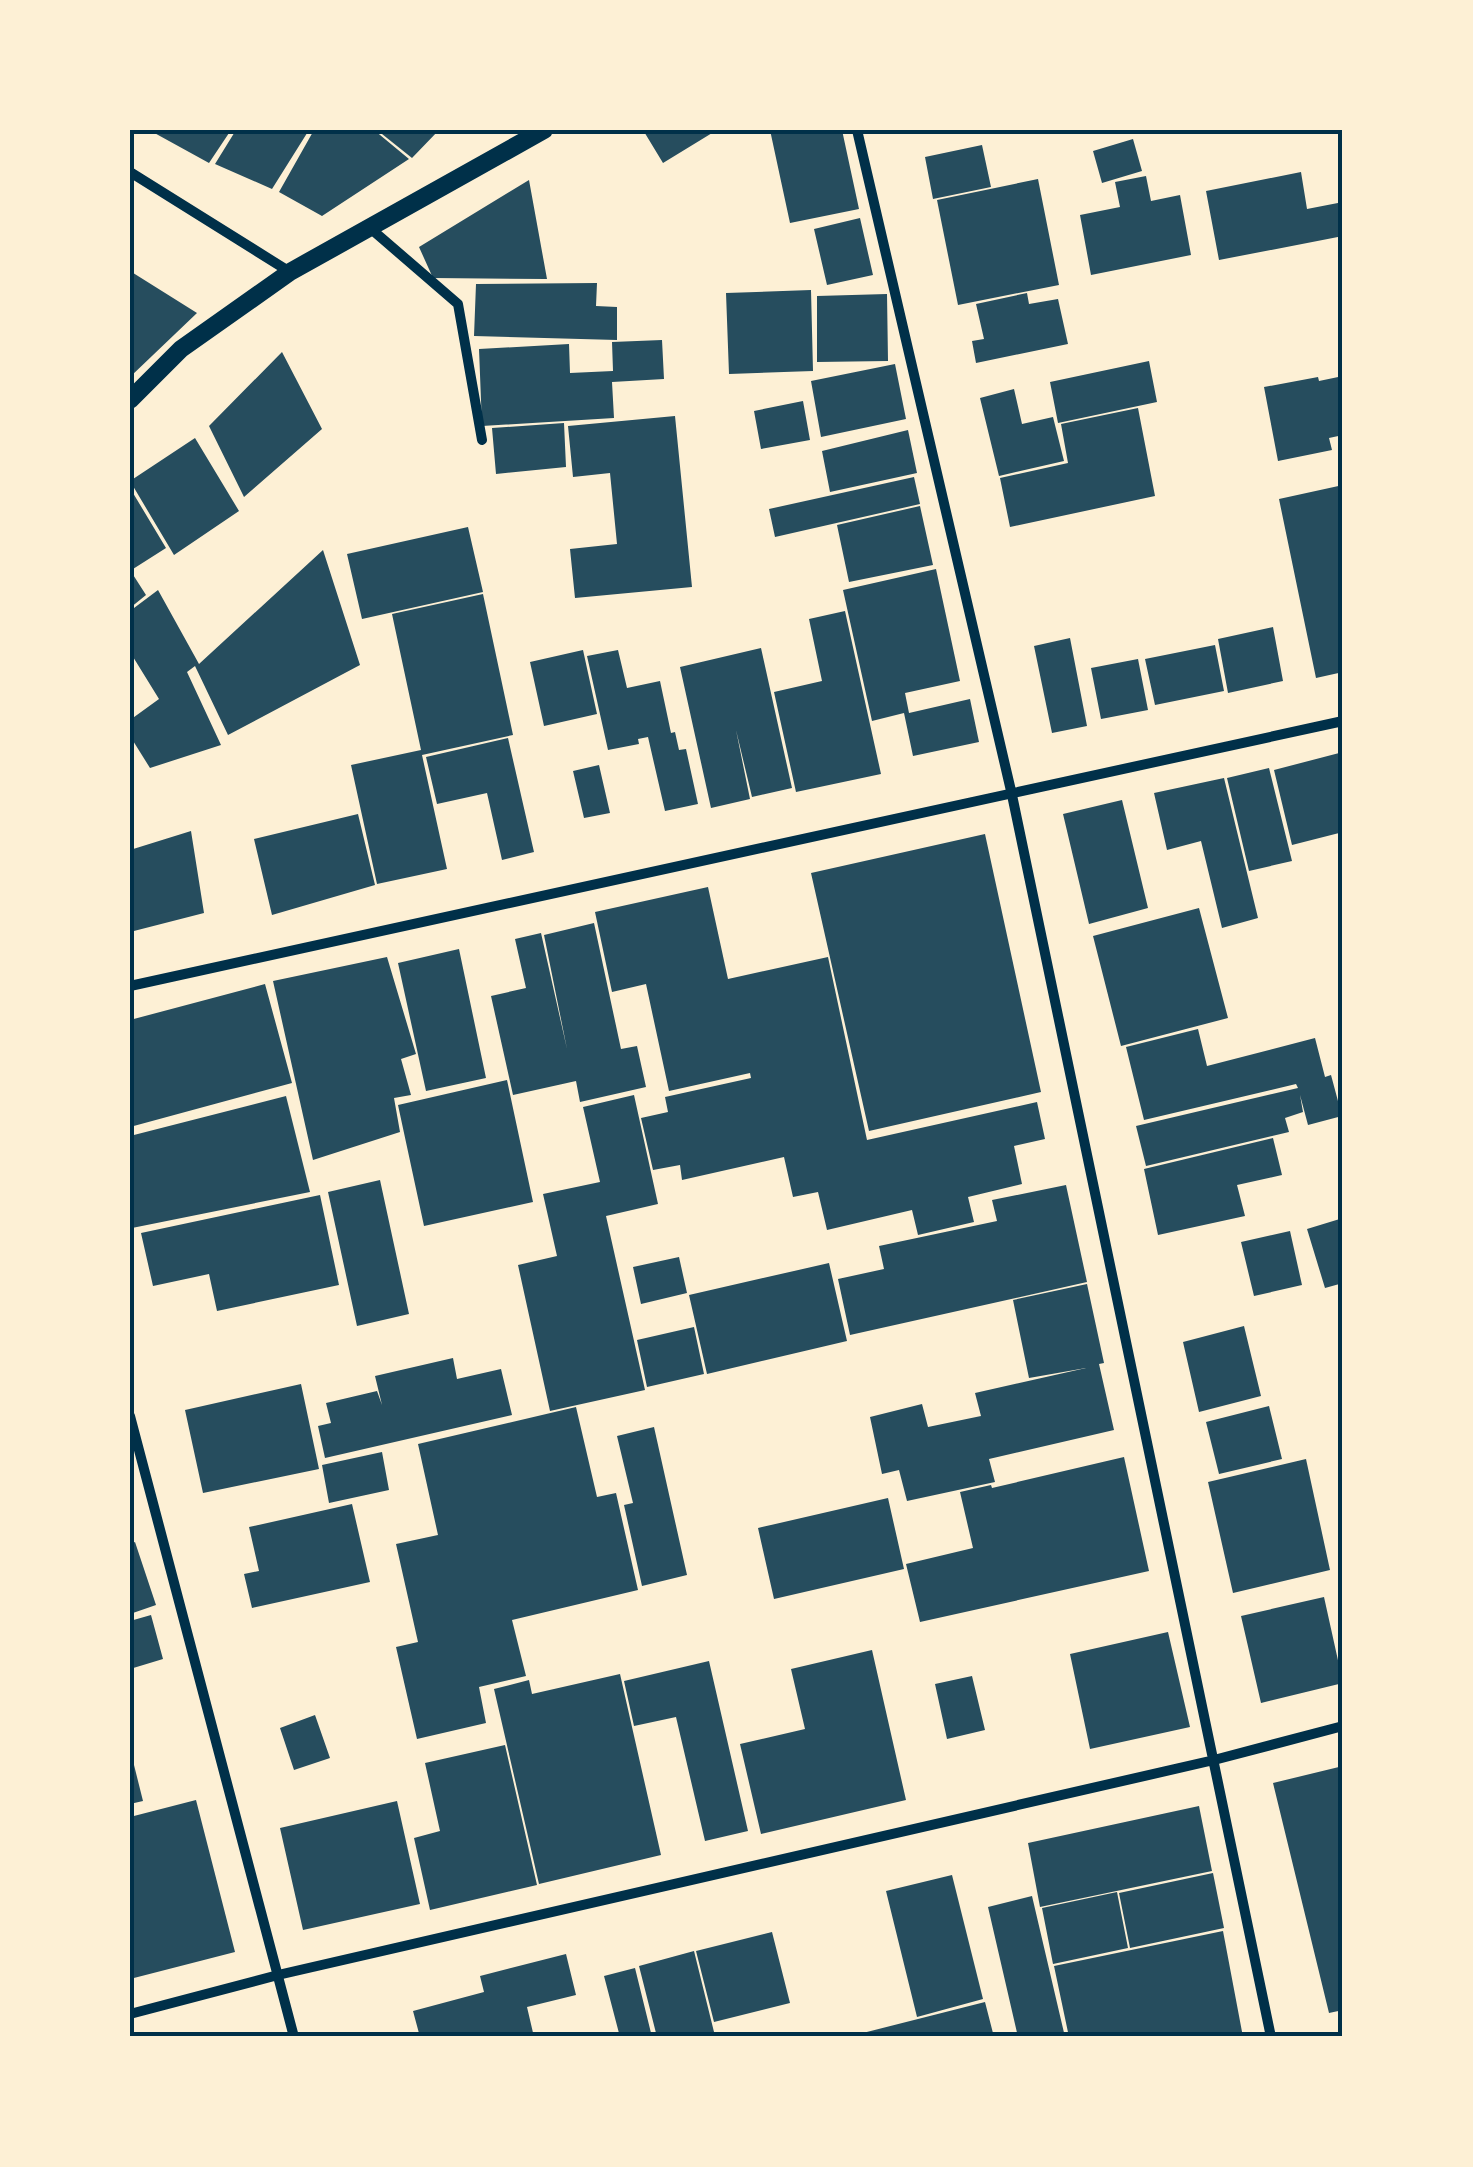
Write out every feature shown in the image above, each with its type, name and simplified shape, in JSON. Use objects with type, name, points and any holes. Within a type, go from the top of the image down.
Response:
[{"type":"street","points":[[130,400],[181,349],[290,272],[544,130]]},
{"type":"street","points":[[857,130],[1012,795],[1270,2037]]},
{"type":"street","points":[[130,172],[290,272]]},
{"type":"street","points":[[370,228],[458,304],[482,440]]},
{"type":"street","points":[[130,986],[1343,721]]},
{"type":"street","points":[[130,1416],[294,2037]]},
{"type":"street","points":[[130,2014],[278,1976],[1214,1760],[1343,1726]]},
{"type":"building","points":[[149,130],[231,130],[209,163]]},
{"type":"building","points":[[236,130],[309,130],[272,189],[215,164]]},
{"type":"building","points":[[314,130],[374,130],[409,159],[322,216],[279,192]]},
{"type":"building","points":[[377,130],[439,130],[412,158]]},
{"type":"building","points":[[643,130],[717,130],[663,163]]},
{"type":"building","points":[[770,130],[842,130],[859,209],[790,223]]},
{"type":"building","points":[[1133,139],[1142,171],[1102,183],[1093,151]]},
{"type":"building","points":[[982,145],[991,187],[933,199],[925,157]]},
{"type":"building","points":[[1301,172],[1307,209],[1343,202],[1343,236],[1219,260],[1206,191]]},
{"type":"building","points":[[1146,176],[1151,201],[1180,195],[1191,255],[1091,275],[1080,215],[1120,207],[1115,182]]},
{"type":"building","points":[[1038,179],[1059,285],[958,305],[937,200]]},
{"type":"building","points":[[529,180],[547,279],[433,278],[419,247]]},
{"type":"building","points":[[860,218],[873,275],[827,285],[814,229]]},
{"type":"building","points":[[130,271],[197,313],[130,377]]},
{"type":"building","points":[[597,283],[596,306],[617,307],[617,340],[474,336],[476,284]]},
{"type":"building","points":[[811,290],[813,371],[729,374],[726,293]]},
{"type":"building","points":[[1027,293],[1029,304],[1058,299],[1068,344],[976,363],[972,341],[984,339],[976,304]]},
{"type":"building","points":[[887,294],[888,361],[817,362],[817,296]]},
{"type":"building","points":[[662,340],[664,379],[612,382],[614,418],[482,426],[479,349],[569,344],[570,373],[613,371],[612,342]]},
{"type":"building","points":[[282,352],[322,429],[244,497],[209,426]]},
{"type":"building","points":[[1149,361],[1157,402],[1058,423],[1050,382]]},
{"type":"building","points":[[895,364],[906,419],[821,437],[811,381]]},
{"type":"building","points":[[1343,376],[1343,435],[1329,438],[1332,450],[1278,461],[1264,387]]},
{"type":"building","points":[[1014,389],[1022,424],[1053,417],[1064,461],[999,476],[980,398]]},
{"type":"building","points":[[803,401],[810,440],[761,449],[754,411]]},
{"type":"building","points":[[1138,408],[1155,496],[1010,527],[1000,478],[1068,463],[1061,424]]},
{"type":"building","points":[[675,416],[692,587],[575,598],[570,549],[617,544],[610,473],[573,477],[568,426]]},
{"type":"building","points":[[564,423],[566,467],[496,474],[492,428]]},
{"type":"building","points":[[908,430],[917,473],[830,492],[822,451]]},
{"type":"building","points":[[195,438],[239,511],[174,555],[130,481]]},
{"type":"building","points":[[914,477],[920,504],[775,537],[769,509]]},
{"type":"building","points":[[1343,485],[1343,672],[1316,678],[1279,499]]},
{"type":"building","points":[[130,488],[166,548],[133,569],[130,565]]},
{"type":"building","points":[[920,506],[933,565],[849,582],[837,525]]},
{"type":"building","points":[[468,527],[483,592],[362,619],[347,554]]},
{"type":"building","points":[[323,550],[360,665],[228,735],[195,666],[187,672],[221,745],[150,768],[130,736],[130,720],[159,699],[130,652],[130,611],[158,590],[199,664]]},
{"type":"building","points":[[936,569],[960,681],[905,693],[909,713],[970,699],[979,742],[913,756],[904,713],[872,721],[843,590]]},
{"type":"building","points":[[130,570],[146,595],[130,608]]},
{"type":"building","points":[[483,594],[513,735],[422,755],[447,869],[377,884],[351,765],[421,750],[392,614]]},
{"type":"building","points":[[845,611],[881,774],[796,792],[774,692],[822,681],[809,619]]},
{"type":"building","points":[[1273,627],[1283,681],[1228,693],[1218,639]]},
{"type":"building","points":[[1070,638],[1087,726],[1052,733],[1034,646]]},
{"type":"building","points":[[1215,645],[1224,691],[1155,705],[1145,659]]},
{"type":"building","points":[[761,648],[792,788],[752,797],[736,730],[750,799],[711,808],[680,667]]},
{"type":"building","points":[[583,650],[597,714],[544,726],[530,662]]},
{"type":"building","points":[[618,650],[627,688],[660,681],[671,733],[675,732],[679,750],[686,749],[698,804],[665,811],[648,737],[638,739],[639,744],[608,750],[587,656]]},
{"type":"building","points":[[1138,659],[1148,710],[1101,719],[1091,668]]},
{"type":"building","points":[[508,738],[534,852],[502,860],[487,793],[437,804],[426,757]]},
{"type":"building","points":[[1343,752],[1343,832],[1292,845],[1274,770]]},
{"type":"building","points":[[599,765],[610,813],[584,818],[573,771]]},
{"type":"building","points":[[1269,768],[1292,861],[1249,871],[1227,778]]},
{"type":"building","points":[[1224,778],[1258,918],[1222,928],[1201,841],[1167,850],[1154,793]]},
{"type":"building","points":[[1122,800],[1148,908],[1089,924],[1063,814]]},
{"type":"building","points":[[358,814],[375,885],[272,915],[254,839]]},
{"type":"building","points":[[191,831],[204,913],[130,932],[130,850]]},
{"type":"building","points":[[985,834],[1041,1092],[869,1131],[811,873]]},
{"type":"building","points":[[708,887],[728,979],[828,957],[867,1140],[1037,1102],[1045,1139],[1014,1146],[1022,1184],[968,1197],[974,1222],[918,1235],[912,1210],[827,1230],[818,1192],[793,1197],[784,1157],[682,1180],[680,1165],[653,1170],[641,1118],[668,1112],[665,1097],[751,1078],[750,1073],[669,1091],[646,984],[612,992],[595,912]]},
{"type":"building","points":[[1199,908],[1228,1018],[1121,1046],[1093,936]]},
{"type":"building","points":[[594,923],[621,1049],[637,1046],[646,1087],[580,1102],[576,1081],[513,1095],[491,996],[526,988],[515,939],[541,933],[567,1049],[544,935]]},
{"type":"building","points":[[459,949],[486,1078],[426,1091],[398,963]]},
{"type":"building","points":[[387,957],[416,1054],[401,1059],[411,1095],[394,1098],[400,1132],[313,1160],[273,981]]},
{"type":"building","points":[[265,984],[292,1083],[130,1127],[130,1020]]},
{"type":"building","points":[[1198,1029],[1207,1066],[1315,1038],[1325,1077],[1331,1075],[1342,1116],[1308,1125],[1300,1095],[1303,1112],[1285,1118],[1289,1132],[1146,1166],[1136,1126],[1298,1088],[1296,1084],[1144,1120],[1126,1047]]},
{"type":"building","points":[[507,1080],[533,1202],[424,1226],[398,1105]]},
{"type":"building","points":[[634,1095],[658,1204],[606,1216],[645,1390],[550,1411],[518,1265],[557,1256],[543,1194],[600,1182],[583,1107]]},
{"type":"building","points":[[286,1096],[310,1192],[132,1228],[130,1136]]},
{"type":"building","points":[[1273,1138],[1282,1175],[1237,1185],[1245,1216],[1158,1235],[1144,1169]]},
{"type":"building","points":[[380,1180],[409,1314],[357,1326],[328,1192]]},
{"type":"building","points":[[1066,1185],[1087,1282],[850,1335],[838,1279],[884,1269],[879,1246],[997,1221],[992,1200]]},
{"type":"building","points":[[320,1195],[339,1285],[217,1311],[209,1274],[153,1286],[141,1233]]},
{"type":"building","points":[[1343,1218],[1343,1283],[1325,1288],[1307,1229]]},
{"type":"building","points":[[1290,1231],[1302,1285],[1254,1296],[1241,1242]]},
{"type":"building","points":[[679,1257],[687,1293],[641,1304],[633,1267]]},
{"type":"building","points":[[829,1263],[847,1341],[707,1374],[689,1295]]},
{"type":"building","points":[[1087,1284],[1114,1430],[989,1459],[995,1482],[907,1501],[899,1470],[882,1474],[870,1417],[922,1404],[928,1427],[981,1416],[975,1393],[1086,1368],[1029,1378],[1013,1300]]},
{"type":"building","points":[[1244,1326],[1261,1396],[1199,1412],[1183,1342]]},
{"type":"building","points":[[694,1327],[704,1374],[647,1387],[637,1340]]},
{"type":"building","points":[[453,1358],[457,1379],[501,1369],[512,1415],[325,1458],[318,1426],[331,1423],[326,1403],[377,1391],[382,1405],[375,1376]]},
{"type":"building","points":[[301,1384],[319,1469],[203,1493],[185,1410]]},
{"type":"building","points":[[1269,1406],[1282,1459],[1219,1474],[1206,1422]]},
{"type":"building","points":[[576,1407],[597,1497],[616,1493],[638,1590],[512,1620],[526,1676],[479,1687],[486,1723],[417,1739],[396,1647],[418,1642],[396,1544],[438,1535],[418,1444]]},
{"type":"building","points":[[654,1427],[687,1575],[642,1586],[624,1505],[633,1503],[617,1436]]},
{"type":"building","points":[[382,1452],[389,1490],[329,1503],[322,1465]]},
{"type":"building","points":[[1124,1457],[1149,1571],[920,1622],[906,1564],[973,1548],[960,1492]]},
{"type":"building","points":[[1306,1459],[1330,1570],[1233,1593],[1208,1482]]},
{"type":"building","points":[[888,1498],[904,1569],[774,1599],[758,1528]]},
{"type":"building","points":[[352,1504],[370,1582],[252,1608],[244,1574],[259,1571],[249,1527]]},
{"type":"building","points":[[135,1542],[156,1605],[130,1614],[130,1544]]},
{"type":"building","points":[[1324,1597],[1343,1683],[1261,1703],[1241,1616]]},
{"type":"building","points":[[151,1615],[163,1659],[130,1669],[130,1621]]},
{"type":"building","points":[[1168,1632],[1190,1727],[1090,1749],[1070,1654]]},
{"type":"building","points":[[872,1650],[906,1800],[761,1834],[740,1744],[805,1729],[791,1669]]},
{"type":"building","points":[[709,1661],[748,1831],[705,1841],[676,1717],[634,1726],[624,1681]]},
{"type":"building","points":[[620,1674],[661,1855],[539,1884],[494,1689],[529,1680],[532,1694]]},
{"type":"building","points":[[972,1676],[985,1730],[947,1739],[935,1684]]},
{"type":"building","points":[[315,1715],[330,1758],[294,1770],[280,1728]]},
{"type":"building","points":[[505,1745],[537,1885],[430,1910],[414,1838],[440,1831],[425,1763]]},
{"type":"building","points":[[130,1754],[143,1801],[130,1804]]},
{"type":"building","points":[[1343,1766],[1343,2010],[1329,2013],[1273,1783]]},
{"type":"building","points":[[196,1800],[235,1952],[130,1979],[130,1817]]},
{"type":"building","points":[[397,1801],[420,1904],[303,1930],[280,1828]]},
{"type":"building","points":[[1199,1806],[1212,1871],[1040,1907],[1028,1843]]},
{"type":"building","points":[[1213,1873],[1224,1928],[1130,1948],[1119,1893]]},
{"type":"building","points":[[952,1875],[983,1999],[917,2017],[886,1891]]},
{"type":"building","points":[[1117,1892],[1128,1948],[1053,1964],[1042,1908]]},
{"type":"building","points":[[1032,1896],[1065,2037],[1018,2037],[988,1907]]},
{"type":"building","points":[[1223,1931],[1243,2037],[1069,2037],[1054,1966]]},
{"type":"building","points":[[772,1932],[790,2003],[714,2022],[696,1951]]},
{"type":"building","points":[[694,1951],[715,2036],[657,2037],[639,1966]]},
{"type":"building","points":[[566,1954],[576,1995],[527,2007],[534,2037],[420,2037],[413,2011],[484,1992],[480,1976]]},
{"type":"building","points":[[635,1968],[652,2037],[620,2037],[604,1976]]},
{"type":"building","points":[[985,2002],[994,2037],[851,2037],[851,2036]]}]
